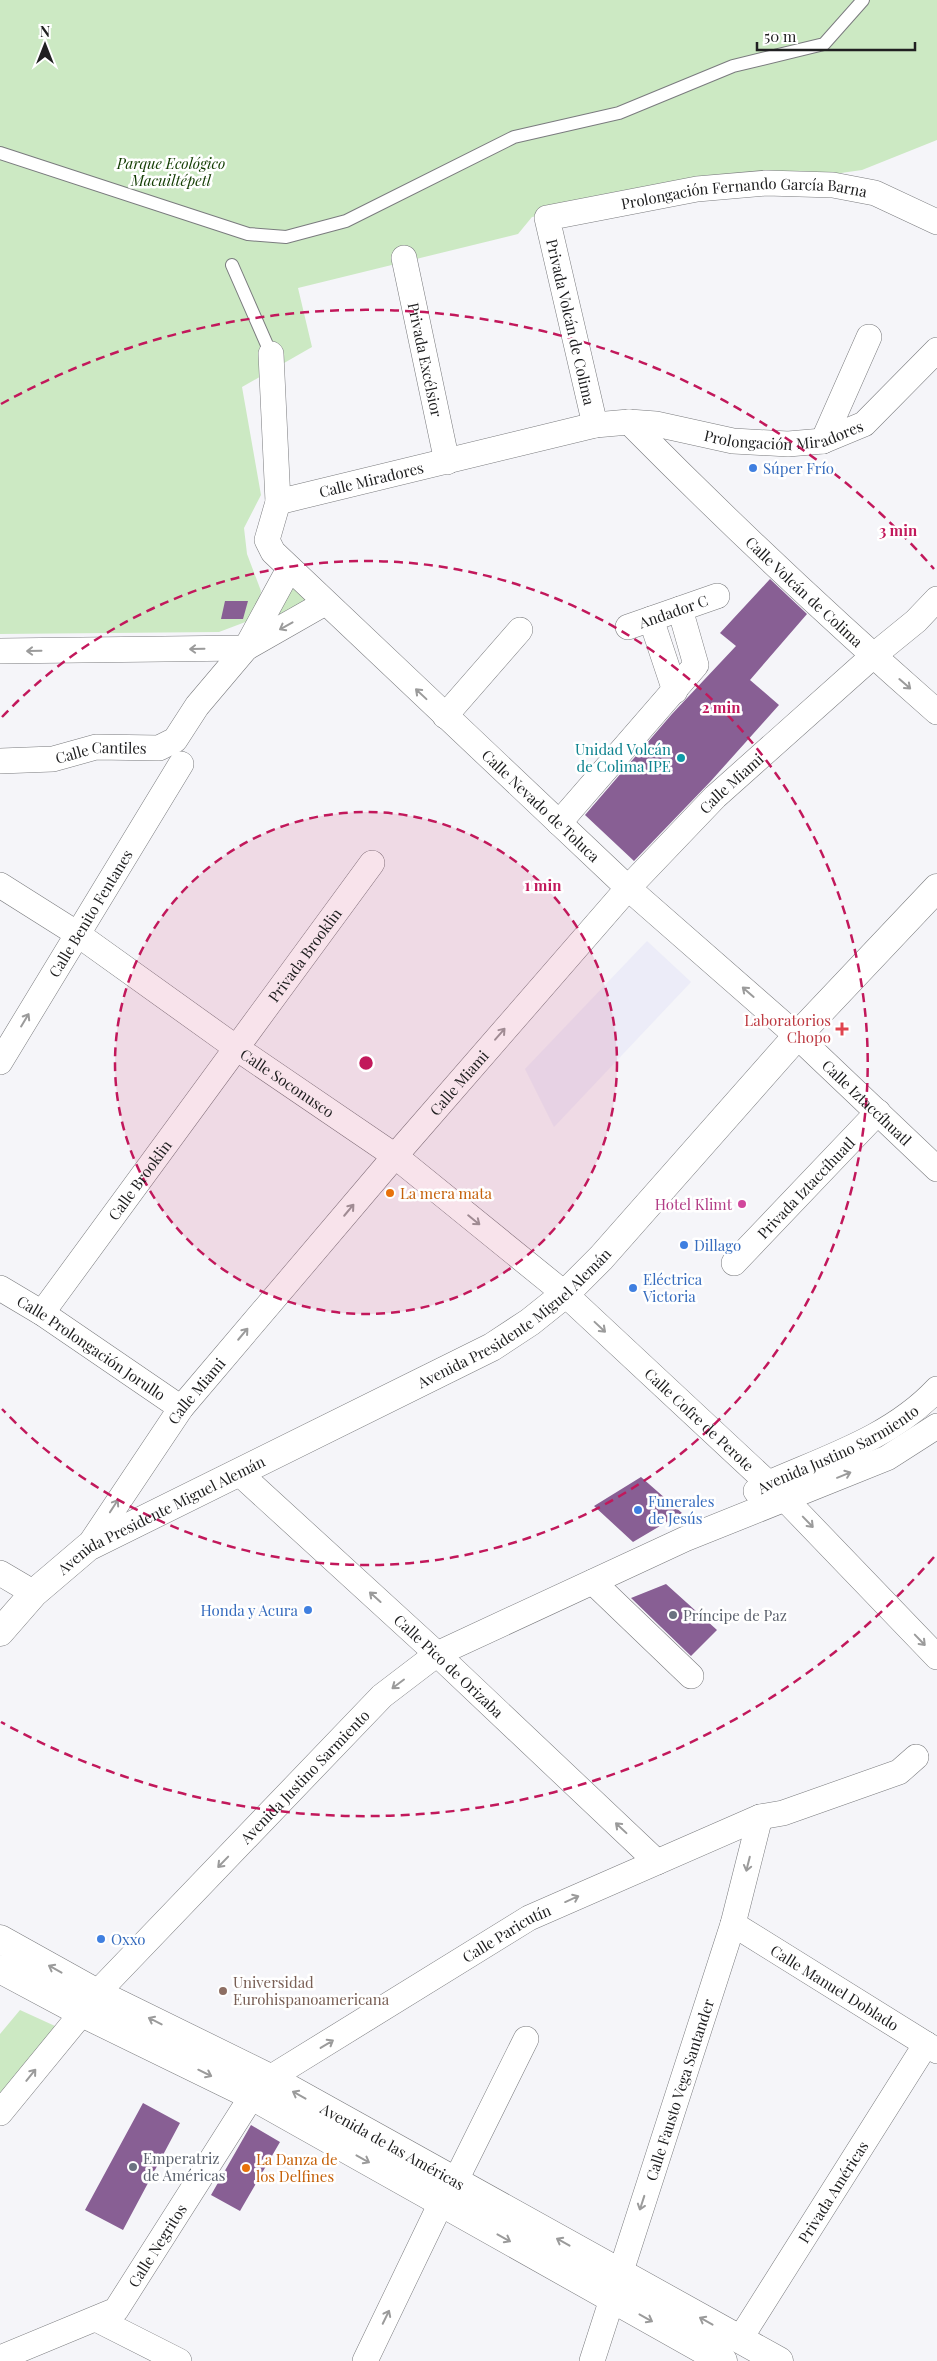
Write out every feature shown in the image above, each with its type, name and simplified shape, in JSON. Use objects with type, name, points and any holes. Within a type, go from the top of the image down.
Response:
[{"type":"main road","name":"Avenida Presidente Miguel Alemán","points":[[0,1632],[34,1593],[88,1547],[492,1347],[530,1322],[565,1294],[601,1258],[798,1036],[937,888]]},
{"type":"main road","name":"Avenida de las Américas","points":[[0,1939],[90,2003]]},
{"type":"main road","name":"Avenida de las Américas","points":[[0,1969],[90,2003],[261,2087],[615,2286],[723,2361]]},
{"type":"main road","name":"Avenida de las Américas","points":[[615,2286],[740,2339],[779,2361]]},
{"type":"street","name":"Prolongación Fernando García Barna","points":[[547,218],[697,189],[766,183],[833,185],[875,193],[937,222]]},
{"type":"street","name":"Privada Volcán de Colima","points":[[547,218],[595,426]]},
{"type":"street","name":"Privada Excélsior","points":[[404,258],[447,462]]},
{"type":"street","points":[[822,441],[869,337]]},
{"type":"street","name":"Prolongación Miradores","points":[[629,422],[656,424],[733,441],[788,444],[822,441],[864,424],[937,350]]},
{"type":"street","points":[[246,648],[289,569],[273,552],[268,540],[278,502],[271,354]]},
{"type":"street","name":"Calle Miradores","points":[[278,502],[595,426],[629,422]]},
{"type":"street","name":"Calle Volcán de Colima","points":[[629,422],[674,468],[873,656],[937,712]]},
{"type":"street","points":[[674,468],[699,433]]},
{"type":"street","name":"Calle Nevado de Toluca","points":[[289,569],[628,888],[798,1036]]},
{"type":"street","name":"Andador C","points":[[675,691],[639,623],[718,596]]},
{"type":"street","name":"Calle Miami","points":[[88,1547],[135,1473],[180,1408],[395,1156],[628,888],[715,797],[873,656],[916,621],[937,598]]},
{"type":"street","points":[[0,651],[246,648],[326,603]]},
{"type":"street","points":[[559,823],[696,665],[680,609]]},
{"type":"street","name":"Calle Miami","points":[[873,656],[927,633],[937,622]]},
{"type":"street","points":[[445,716],[520,630]]},
{"type":"street","name":"Calle Cantiles","points":[[0,761],[53,759],[96,747],[159,748],[175,740],[197,706],[246,648]]},
{"type":"street","name":"Calle Benito Fentanes","points":[[0,1062],[181,764]]},
{"type":"street","name":"Privada Brooklin","points":[[235,1047],[372,863]]},
{"type":"street","name":"Calle Soconusco","points":[[0,885],[76,934],[235,1047],[395,1156],[565,1294]]},
{"type":"street","name":"Calle Iztaccíhuatl","points":[[798,1036],[937,1169]]},
{"type":"street","name":"Calle Brooklin","points":[[42,1313],[235,1047]]},
{"type":"street","name":"Privada Iztaccíhuatl","points":[[734,1263],[878,1112]]},
{"type":"street","name":"Calle Prolongación Jorullo","points":[[0,1288],[42,1313],[180,1408]]},
{"type":"street","name":"Calle Cofre de Perote","points":[[565,1294],[777,1491],[937,1658]]},
{"type":"street","name":"Avenida Justino Sarmiento","points":[[0,2113],[90,2003],[382,1696],[437,1654],[686,1539],[875,1437],[905,1418],[937,1389]]},
{"type":"street","name":"Avenida Justino Sarmiento","points":[[777,1491],[887,1458],[937,1426]]},
{"type":"street","name":"Calle Pico de Orizaba","points":[[239,1473],[437,1654],[656,1862]]},
{"type":"street","points":[[0,1573],[34,1593]]},
{"type":"street","points":[[593,1582],[691,1676]]},
{"type":"street","name":"Calle Paricutín","points":[[261,2087],[529,1918],[760,1817],[775,1802],[892,1758],[927,1753]]},
{"type":"street","name":"Calle Fausto Vega Santander","points":[[592,2361],[733,1924],[760,1817]]},
{"type":"street","name":"Calle Manuel Doblado","points":[[733,1924],[932,2048]]},
{"type":"street","points":[[365,2361],[526,2039]]},
{"type":"street","name":"Privada Américas","points":[[740,2339],[932,2048]]},
{"type":"street","name":"Calle Negritos","points":[[3,2353],[116,2310],[261,2087]]},
{"type":"street","points":[[96,2319],[179,2361]]},
{"type":"lane","points":[[0,153],[248,234],[286,237],[346,221],[514,137],[619,113],[733,66],[824,44],[863,0]]},
{"type":"lane","points":[[232,265],[271,354]]},
{"type":"shaded area","points":[[647,941],[691,982],[554,1127],[525,1069]]},
{"type":"green space","name":"Parque Ecológico Macuiltépetl","points":[[0,0],[937,0],[937,140],[862,170],[532,217],[518,234],[298,288],[312,347],[242,387],[261,495],[244,528],[247,554],[261,591],[256,618],[219,632],[0,634]]},
{"type":"green space","points":[[294,583],[313,602],[273,626]]},
{"type":"green space","points":[[20,2010],[55,2026],[0,2097],[0,2034]]},
{"type":"building","name":"Unidad Volcán de Colima IPE","points":[[770,579],[807,614],[750,680],[779,705],[710,782],[634,861],[585,815],[672,714],[736,646],[720,633]]},
{"type":"building","points":[[225,601],[248,601],[243,619],[221,619]]},
{"type":"building","name":"Funerales de Jesús","points":[[641,1477],[682,1513],[633,1542],[594,1506]]},
{"type":"building","name":"Príncipe de Paz","points":[[666,1584],[717,1630],[691,1656],[631,1598]]},
{"type":"building","name":"Emperatriz de Américas","points":[[143,2103],[180,2123],[123,2230],[85,2210]]},
{"type":"building","name":"La Danza de los Delfines","points":[[251,2125],[280,2142],[240,2211],[211,2195]]},
{"type":"place","name":"Súper Frío","points":[[753,468]]},
{"type":"place","name":"Unidad Volcán de Colima IPE","points":[[681,758]]},
{"type":"place","name":"Laboratorios Chopo","points":[[842,1029]]},
{"type":"place","name":"La mera mata","points":[[390,1193]]},
{"type":"place","name":"Hotel Klimt","points":[[742,1204]]},
{"type":"place","name":"Dillago","points":[[684,1245]]},
{"type":"place","name":"Eléctrica Victoria","points":[[633,1288]]},
{"type":"place","name":"Funerales de Jesús","points":[[638,1510]]},
{"type":"place","name":"Honda y Acura","points":[[308,1610]]},
{"type":"place","name":"Príncipe de Paz","points":[[673,1615]]},
{"type":"place","name":"Oxxo","points":[[101,1939]]},
{"type":"place","name":"Universidad Eurohispanoamericana","points":[[223,1991]]},
{"type":"place","name":"Emperatriz de Américas","points":[[133,2167]]},
{"type":"place","name":"La Danza de los Delfines","points":[[246,2168]]}]
